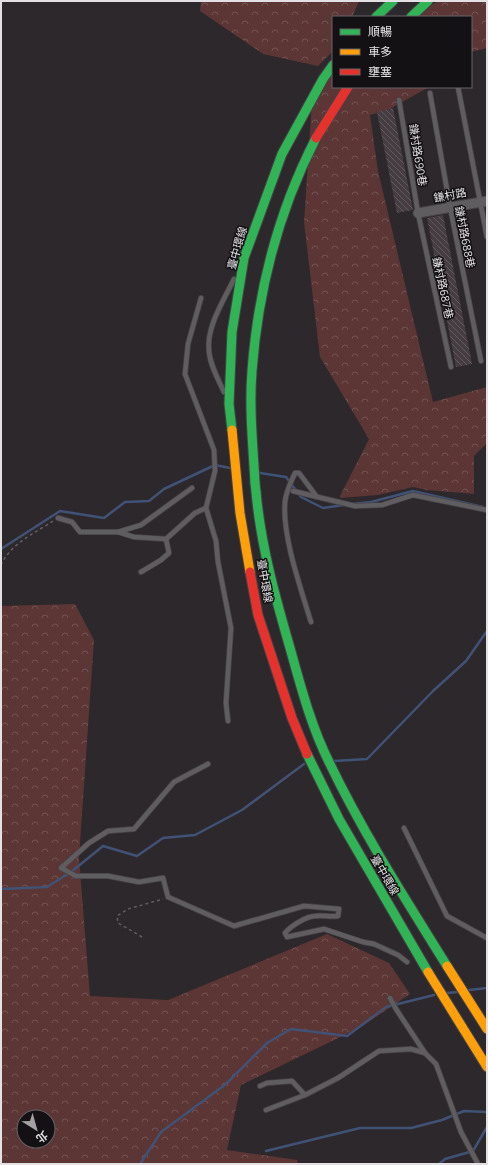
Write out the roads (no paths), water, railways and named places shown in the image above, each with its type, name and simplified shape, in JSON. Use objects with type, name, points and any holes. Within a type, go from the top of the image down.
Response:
[{"type":"highway","points":[[377,16],[393,1]]},
{"type":"highway","points":[[412,16],[428,1]]},
{"type":"highway","name":"臺中環線","points":[[332,66],[323,79],[282,154],[244,258],[232,332],[229,404],[240,513],[258,615],[292,718],[310,762],[339,819],[444,999],[487,1067]]},
{"type":"highway","name":"臺中環線","points":[[347,88],[329,112],[302,167],[290,196],[266,275],[254,344],[251,413],[258,518],[276,602],[308,709],[328,760],[400,888],[487,1029]]},
{"type":"street","name":"鎌村路","points":[[418,213],[484,201]]},
{"type":"lane","points":[[458,88],[484,201],[487,236]]},
{"type":"lane","name":"鎌村路688巷","points":[[430,93],[450,207],[481,361]]},
{"type":"lane","name":"鎌村路690巷","points":[[399,100],[418,213]]},
{"type":"lane","name":"鎌村路687巷","points":[[418,213],[451,367]]},
{"type":"lane","points":[[229,404],[212,362],[209,351],[209,340],[219,311],[244,258]]},
{"type":"lane","points":[[201,298],[188,344],[185,374],[214,450],[215,471],[206,508],[216,541],[218,562],[231,628],[226,703],[228,721]]},
{"type":"lane","points":[[311,622],[288,535],[285,502],[289,486],[295,473],[299,473],[317,497]]},
{"type":"lane","points":[[58,518],[72,522],[80,532],[118,532],[141,525],[192,488]]},
{"type":"lane","points":[[293,491],[355,506],[382,506],[413,495],[487,510]]},
{"type":"lane","points":[[118,532],[134,537],[166,539],[195,513],[206,508]]},
{"type":"lane","points":[[141,572],[161,560],[169,552],[166,539]]},
{"type":"lane","points":[[208,764],[174,782],[134,828],[108,831],[89,843],[61,868],[74,875],[108,876],[139,882],[162,878],[168,897],[234,926],[304,906],[340,909],[338,916],[315,916],[290,927],[285,933],[287,937],[324,929],[363,942],[374,944],[398,954],[407,962]]},
{"type":"lane","points":[[404,828],[447,916],[487,938]]},
{"type":"lane","points":[[390,998],[396,1010],[425,1053],[436,1064],[461,1132],[478,1164]]},
{"type":"lane","points":[[266,1110],[304,1095],[338,1078],[379,1051],[411,1049],[425,1053]]},
{"type":"lane","points":[[260,1086],[268,1082],[292,1081],[304,1095]]},
{"type":"waterway","points":[[1,549],[60,511],[104,518],[125,502],[149,501],[164,489],[215,465],[230,468]]},
{"type":"waterway","points":[[260,473],[286,477],[301,497],[323,508],[344,505]]},
{"type":"waterway","points":[[351,504],[371,502],[413,491],[483,507]]},
{"type":"waterway","points":[[334,761],[367,759],[433,691],[466,661],[487,631]]},
{"type":"waterway","points":[[1,889],[47,887],[71,872],[103,846],[137,856],[163,838],[195,835],[242,810],[304,764]]},
{"type":"waterway","points":[[469,990],[487,988]]},
{"type":"waterway","points":[[447,993],[458,992]]},
{"type":"waterway","points":[[140,1164],[161,1132],[226,1084],[267,1043],[291,1029],[347,1036],[386,1007],[434,995]]},
{"type":"waterway","points":[[266,1151],[360,1128],[411,1128],[442,1120],[464,1111],[487,1112]]},
{"type":"waterway","points":[[439,1164],[445,1159],[473,1151],[487,1127]]}]
